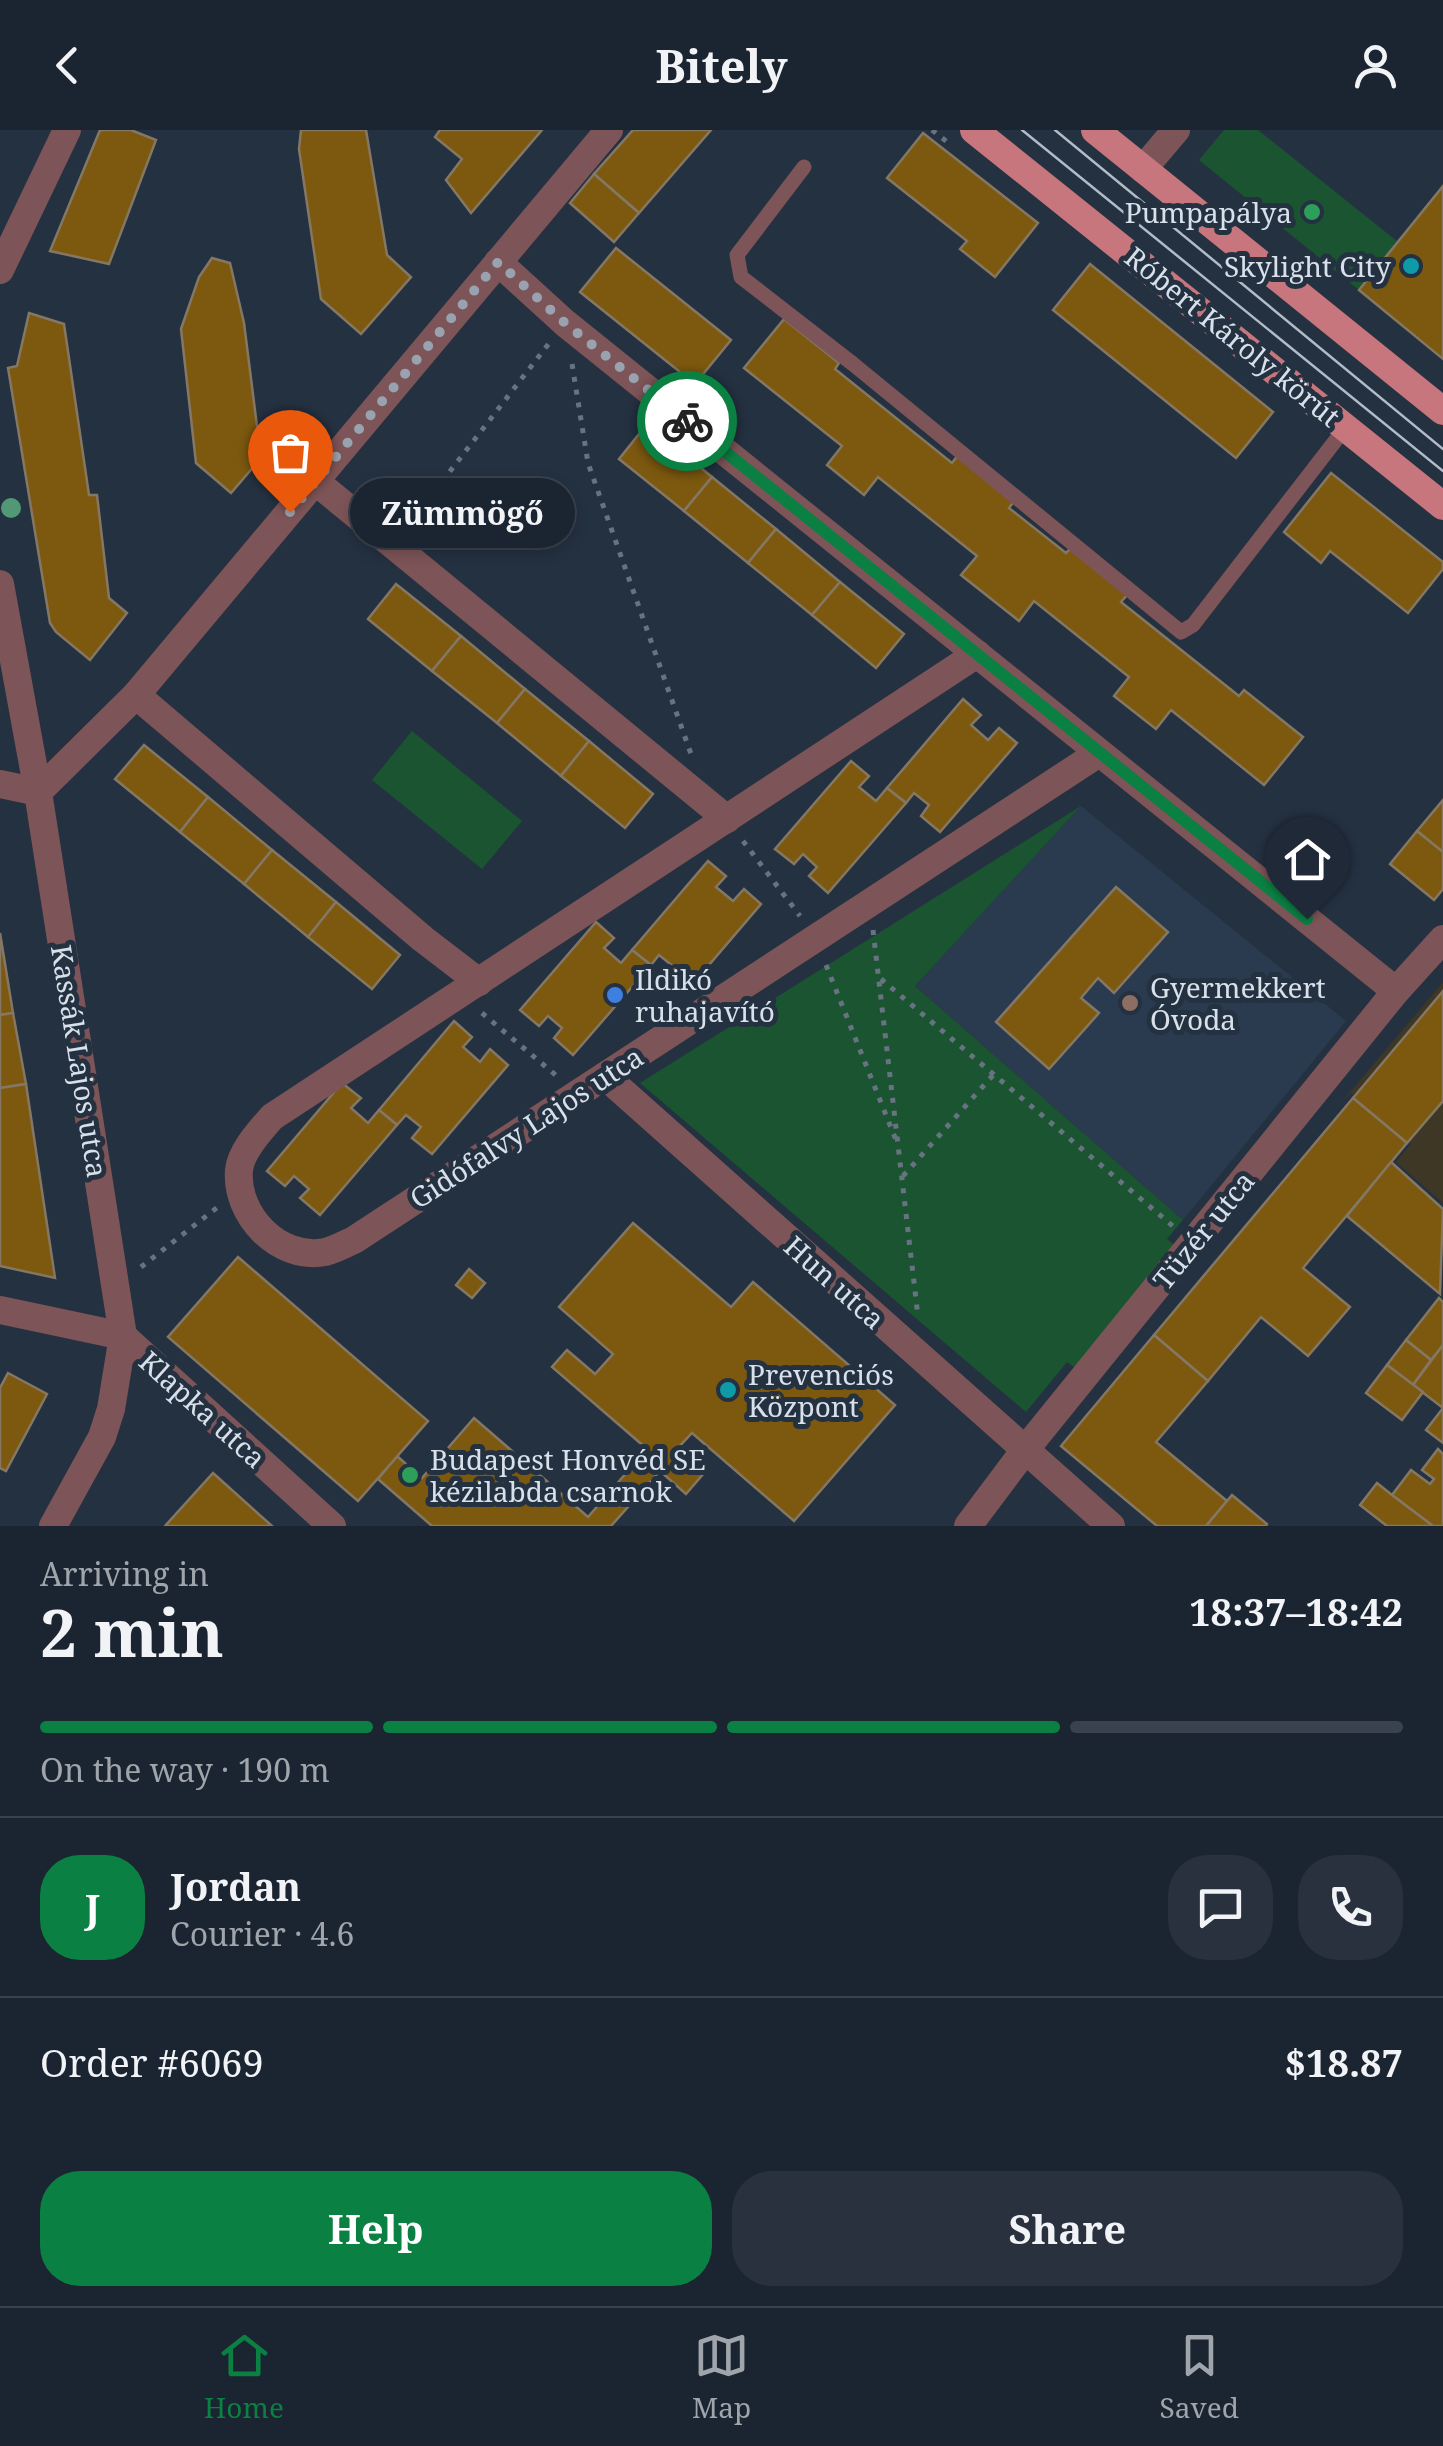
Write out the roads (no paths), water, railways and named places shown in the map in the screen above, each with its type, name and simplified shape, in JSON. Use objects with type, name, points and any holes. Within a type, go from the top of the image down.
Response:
[{"type":"main road","name":"Róbert Károly körút","points":[[974,130],[1443,506]]},
{"type":"main road","points":[[1095,130],[1443,411]]},
{"type":"street","points":[[0,270],[67,130]]},
{"type":"street","points":[[0,784],[38,792],[136,695],[609,130]]},
{"type":"street","points":[[1143,170],[1176,130]]},
{"type":"street","points":[[498,262],[565,323],[1396,991]]},
{"type":"street","points":[[315,481],[718,812]]},
{"type":"street","name":"Kassák Lajos utca","points":[[0,584],[38,792],[123,1336],[111,1409],[102,1437],[52,1526]]},
{"type":"street","points":[[136,695],[423,938],[470,988],[718,812],[977,654]]},
{"type":"street","name":"Gidófalvy Lajos utca","points":[[470,988],[272,1117],[252,1142],[239,1167],[241,1188],[251,1217],[272,1241],[298,1252],[325,1252],[354,1240],[1098,753]]},
{"type":"street","name":"Tüzér utca","points":[[968,1526],[1192,1243],[1396,991],[1443,939]]},
{"type":"street","name":"Hun utca","points":[[605,1076],[1111,1526]]},
{"type":"street","name":"Klapka utca","points":[[0,1310],[123,1336],[332,1526]]},
{"type":"lane","points":[[804,167],[737,256],[742,276],[1181,632],[1193,626],[1346,426]]},
{"type":"tram line","points":[[1022,130],[1443,471]]},
{"type":"tram line","points":[[1055,130],[1443,449]]},
{"type":"place","name":"Pumpapálya","points":[[1312,212]]},
{"type":"place","name":"Skylight City","points":[[1411,266]]},
{"type":"place","name":"Zümmögő","points":[[290,512]]},
{"type":"place","name":"Ildikó ruhajavító","points":[[615,995]]},
{"type":"place","name":"Gyermekkert Óvoda","points":[[1130,1003]]},
{"type":"place","name":"Prevenciós Központ","points":[[728,1390]]},
{"type":"place","name":"Budapest Honvéd SE kézilabda csarnok","points":[[410,1475]]}]
